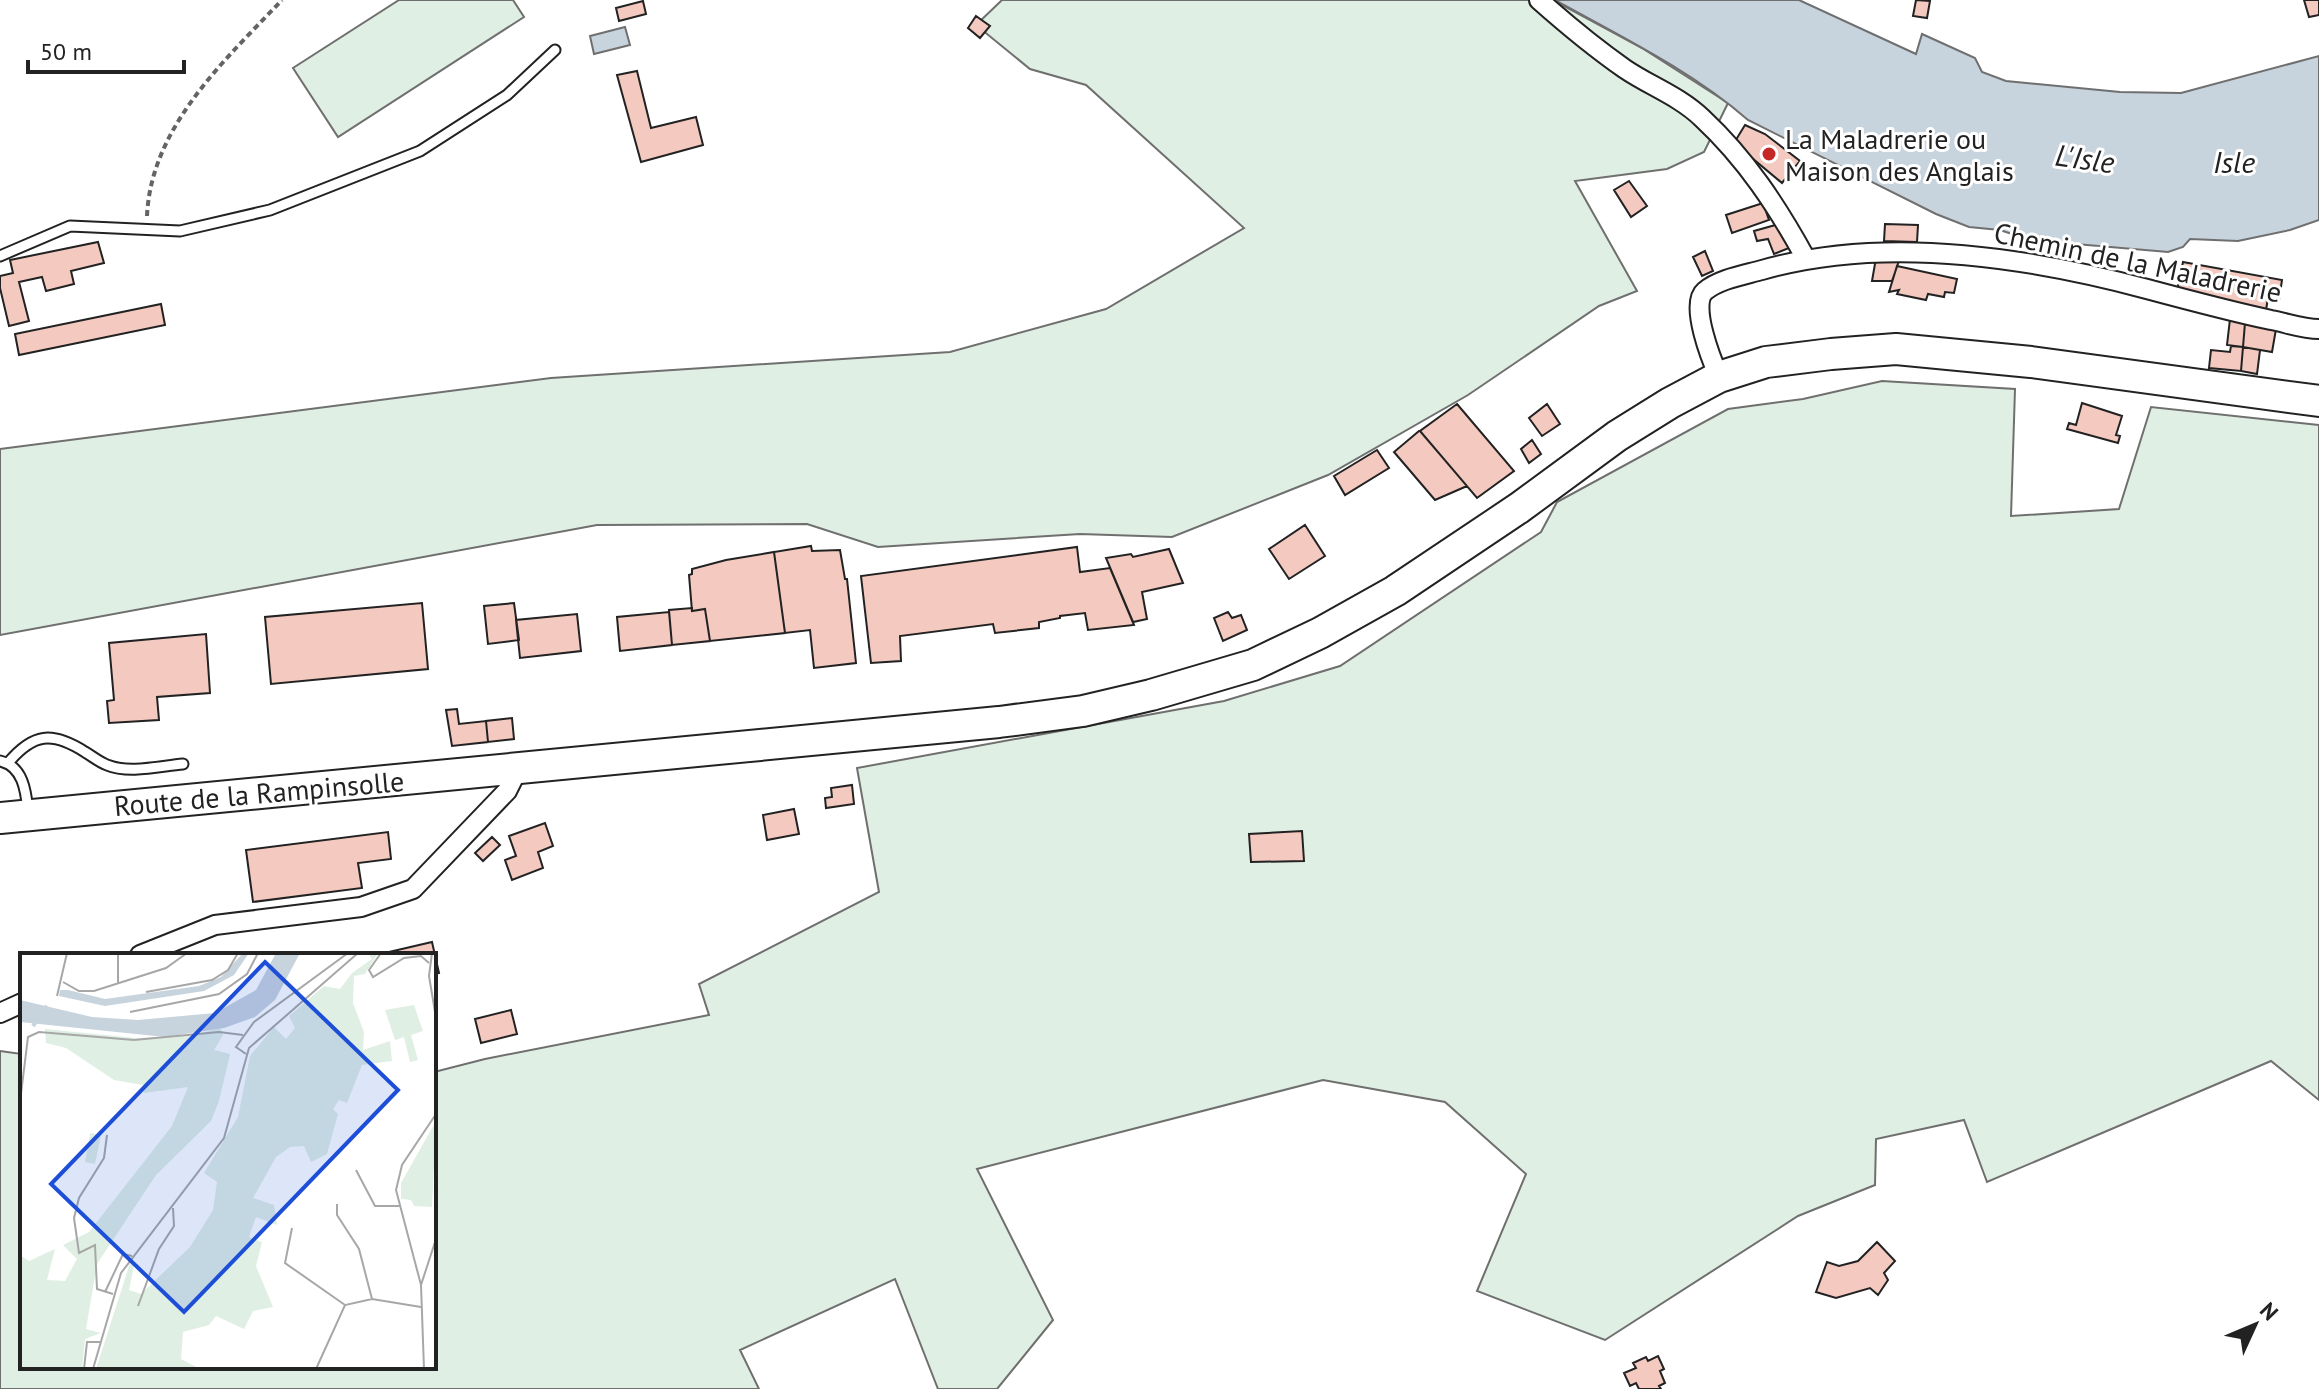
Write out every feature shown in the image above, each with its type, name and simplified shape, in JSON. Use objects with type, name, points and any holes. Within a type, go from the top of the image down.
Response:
[{"type":"main road","name":"Route de la Rampinsolle","points":[[14,816],[999,722],[1083,711],[1151,695],[1253,665],[1320,633],[1395,591],[1519,508],[1617,436],[1719,377],[1766,362],[1896,349],[2031,362],[2319,401]]},
{"type":"street","points":[[1539,0],[1626,69],[1701,116],[1750,167],[1779,210],[1806,259]]},
{"type":"street","name":"Chemin de la Maladrerie","points":[[1719,377],[1698,308],[1700,297],[1706,290],[1737,277],[1806,259],[1887,254],[1995,256],[2097,276],[2224,310],[2319,329]]},
{"type":"street","points":[[145,953],[215,925],[361,907],[413,889],[507,791],[518,769]]},
{"type":"street","points":[[0,1013],[20,1004]]},
{"type":"lane","points":[[0,256],[70,226],[180,231],[270,210],[420,151],[507,95],[555,50]]},
{"type":"lane","points":[[14,816],[26,791],[16,770],[4,762],[28,742],[57,738],[70,742],[108,766],[136,768],[183,764]]},
{"type":"path","points":[[146,229],[148,190],[165,143],[215,72],[282,0]]},
{"type":"green space","points":[[399,0],[513,0],[524,17],[338,137],[293,68]]},
{"type":"green space","points":[[1002,0],[1553,0],[1642,48],[1728,103],[1704,152],[1667,169],[1575,181],[1637,291],[1599,306],[1468,395],[1328,475],[1172,537],[1080,534],[878,547],[807,524],[597,525],[0,635],[0,449],[551,378],[950,352],[1106,309],[1244,228],[1086,85],[1030,69],[976,25]]},
{"type":"green space","points":[[1882,381],[2015,389],[2011,516],[2119,509],[2151,407],[2319,425],[2319,1100],[2271,1061],[1987,1182],[1964,1120],[1876,1139],[1875,1185],[1798,1216],[1605,1340],[1477,1291],[1526,1174],[1445,1102],[1323,1080],[977,1169],[1053,1320],[997,1389],[938,1389],[895,1279],[740,1350],[759,1389],[0,1389],[0,1051],[20,1054],[20,1369],[436,1369],[436,1071],[709,1015],[699,984],[879,892],[857,768],[1224,701],[1340,666],[1541,532],[1557,502],[1728,409],[1803,399]]},
{"type":"water","name":"Isle","points":[[1555,0],[1799,0],[1916,54],[1922,34],[1975,58],[1982,72],[2006,81],[2120,92],[2181,93],[2319,56],[2319,220],[2290,230],[2238,241],[2190,239],[2183,247],[2168,252],[2030,240],[2000,230],[1969,227],[1936,214],[1748,120],[1679,70]]},
{"type":"water","points":[[625,27],[630,45],[594,54],[590,36]]},
{"type":"building","points":[[1916,0],[1930,1],[1927,18],[1913,16]]},
{"type":"building","points":[[2304,0],[2319,0],[2319,15],[2309,17]]},
{"type":"building","points":[[643,1],[646,14],[619,21],[616,8]]},
{"type":"building","points":[[976,16],[990,26],[980,38],[968,28]]},
{"type":"building","points":[[637,71],[651,128],[696,117],[703,145],[641,162],[617,75]]},
{"type":"building","name":"La Maladrerie ou Maison des Anglais","points":[[1745,125],[1765,134],[1800,161],[1782,183],[1734,143]]},
{"type":"building","points":[[1629,181],[1647,206],[1631,217],[1614,190]]},
{"type":"building","points":[[1763,203],[1769,220],[1732,233],[1726,215]]},
{"type":"building","points":[[1779,224],[1789,248],[1774,254],[1768,239],[1757,241],[1754,231]]},
{"type":"building","points":[[1885,224],[1918,225],[1917,242],[1884,241]]},
{"type":"building","points":[[98,242],[104,263],[71,271],[74,284],[46,291],[42,277],[19,282],[29,321],[9,326],[0,276],[13,273],[10,260]]},
{"type":"building","points":[[1705,251],[1713,271],[1702,276],[1693,257]]},
{"type":"building","points":[[1876,258],[1900,258],[1892,281],[1872,281]]},
{"type":"building","points":[[2183,262],[2282,280],[2279,300],[2268,298],[2266,310],[2177,291]]},
{"type":"building","points":[[1897,266],[1957,279],[1954,293],[1945,292],[1944,297],[1928,294],[1926,300],[1897,294],[1899,290],[1889,292]]},
{"type":"building","points":[[161,304],[165,325],[19,355],[15,334]]},
{"type":"building","points":[[2230,319],[2245,323],[2243,347],[2227,345]]},
{"type":"building","points":[[2245,323],[2276,329],[2272,352],[2243,347]]},
{"type":"building","points":[[2231,346],[2243,347],[2241,371],[2209,368],[2211,350],[2230,352]]},
{"type":"building","points":[[2243,347],[2260,350],[2257,374],[2241,371]]},
{"type":"building","points":[[2082,403],[2122,416],[2116,435],[2120,436],[2118,443],[2067,429],[2069,423],[2076,425]]},
{"type":"building","points":[[1457,404],[1514,471],[1477,498],[1420,431]]},
{"type":"building","points":[[1547,404],[1560,424],[1542,436],[1529,418]]},
{"type":"building","points":[[1419,431],[1467,486],[1435,500],[1394,452]]},
{"type":"building","points":[[1532,440],[1541,454],[1529,463],[1521,449]]},
{"type":"building","points":[[1377,450],[1389,468],[1345,495],[1334,476]]},
{"type":"building","points":[[1305,525],[1325,556],[1289,579],[1269,549]]},
{"type":"building","points":[[811,546],[812,551],[840,550],[847,579],[856,663],[814,668],[810,630],[785,633],[774,552]]},
{"type":"building","points":[[1077,547],[1080,572],[1110,568],[1134,625],[1088,630],[1085,613],[1039,622],[1039,628],[995,633],[993,624],[900,636],[901,661],[871,663],[861,576]]},
{"type":"building","points":[[1169,549],[1183,583],[1142,592],[1147,619],[1133,622],[1106,558],[1131,554],[1133,557]]},
{"type":"building","points":[[774,552],[785,633],[710,641],[705,609],[692,611],[689,575],[692,569]]},
{"type":"building","points":[[422,603],[428,669],[271,684],[265,617]]},
{"type":"building","points":[[514,603],[519,640],[488,644],[484,606]]},
{"type":"building","points":[[692,608],[692,611],[705,609],[710,641],[672,645],[669,610]]},
{"type":"building","points":[[669,612],[672,645],[620,651],[617,617]]},
{"type":"building","points":[[1228,612],[1232,618],[1241,615],[1247,630],[1223,641],[1214,618]]},
{"type":"building","points":[[577,614],[581,651],[520,658],[516,620]]},
{"type":"building","points":[[206,634],[210,693],[157,697],[159,720],[109,723],[107,701],[114,700],[109,643]]},
{"type":"building","points":[[457,709],[459,724],[486,721],[488,742],[452,746],[446,710]]},
{"type":"building","points":[[512,718],[514,739],[488,742],[486,721]]},
{"type":"building","points":[[852,785],[854,804],[826,808],[825,798],[832,797],[831,788]]},
{"type":"building","points":[[794,809],[799,834],[767,840],[763,815]]},
{"type":"building","points":[[545,823],[553,846],[538,852],[543,868],[512,880],[505,860],[516,856],[509,836]]},
{"type":"building","points":[[1302,831],[1304,861],[1251,862],[1249,834]]},
{"type":"building","points":[[388,832],[391,859],[358,863],[362,888],[253,902],[246,850]]},
{"type":"building","points":[[492,837],[500,845],[483,861],[475,853]]},
{"type":"building","points":[[432,942],[434,953],[385,953]]},
{"type":"building","points":[[511,1010],[517,1034],[481,1043],[475,1019]]},
{"type":"building","points":[[1877,1242],[1895,1261],[1884,1273],[1888,1280],[1878,1295],[1870,1288],[1836,1298],[1816,1292],[1827,1262],[1839,1266],[1858,1261]]},
{"type":"building","points":[[1658,1356],[1664,1369],[1660,1371],[1665,1383],[1659,1386],[1661,1389],[1639,1389],[1636,1383],[1630,1386],[1624,1373],[1636,1368],[1633,1363]]},
{"type":"place","name":"La Maladrerie ou Maison des Anglais","points":[[1769,154]]},
{"type":"water label","name":"L'Isle","points":[[2085,158]]}]
